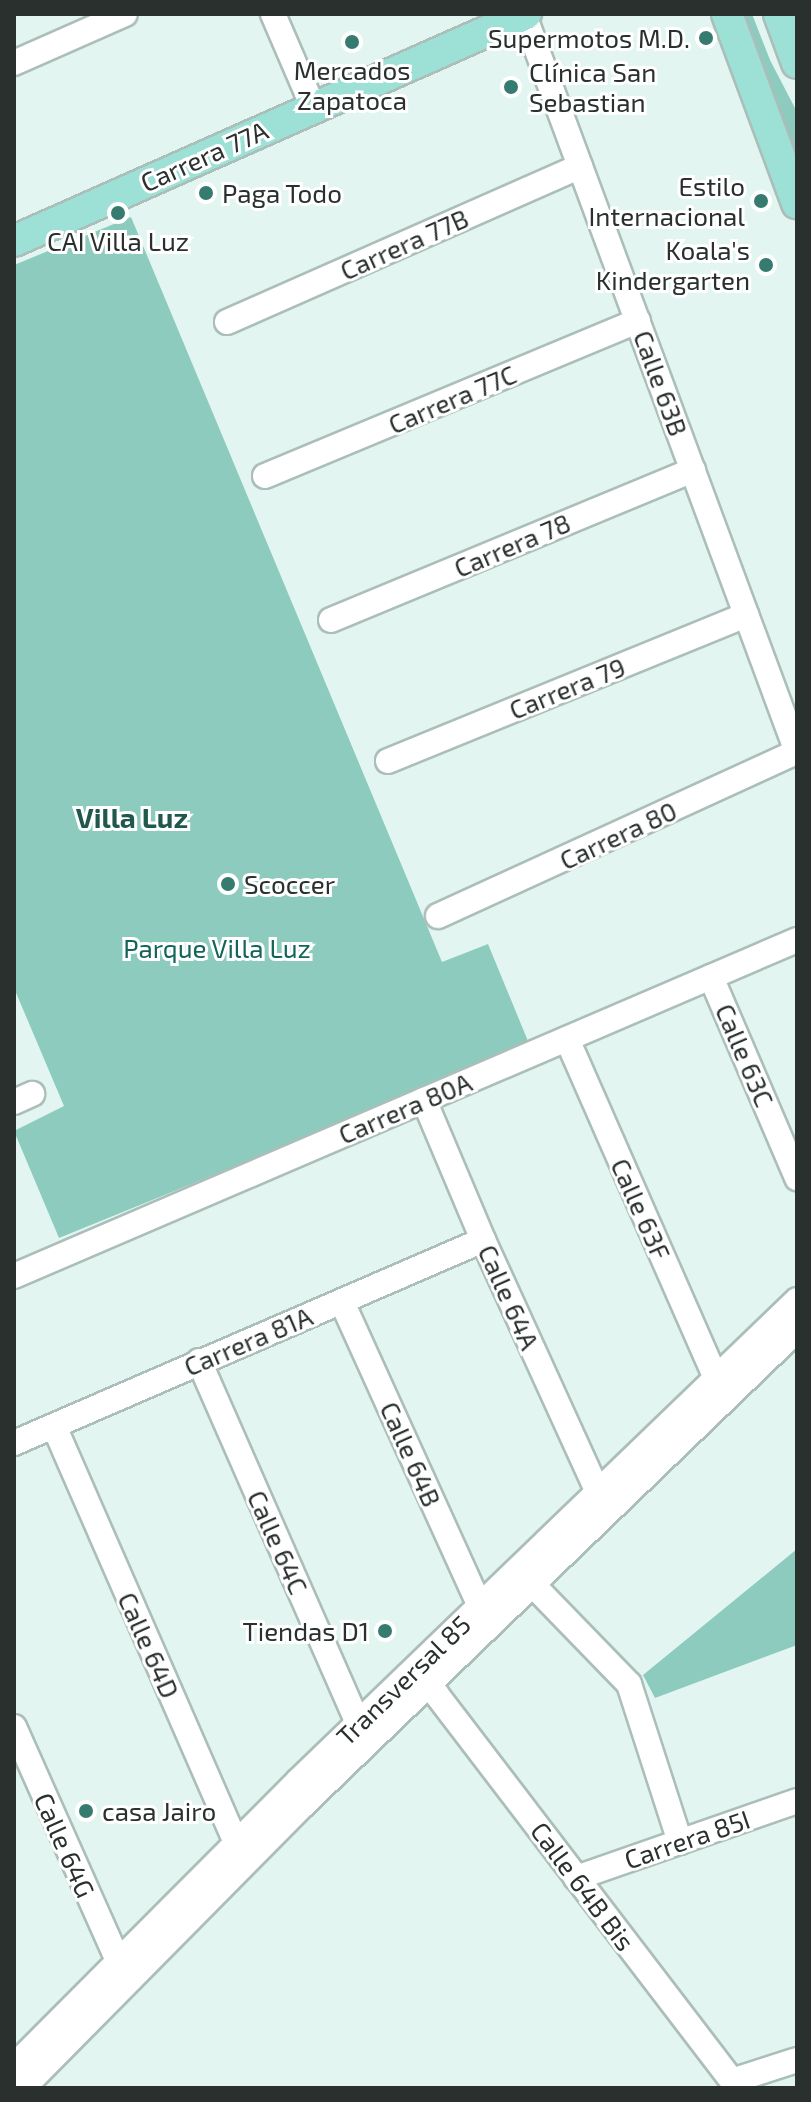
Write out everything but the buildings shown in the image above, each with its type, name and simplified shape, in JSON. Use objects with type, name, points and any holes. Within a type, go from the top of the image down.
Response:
[{"type":"main road","name":"Carrera 77A","points":[[14,241],[525,14]]},
{"type":"main road","points":[[727,14],[797,203]]},
{"type":"main road","points":[[779,14],[797,63]]},
{"type":"street","points":[[14,63],[125,14]]},
{"type":"street","points":[[273,14],[313,107]]},
{"type":"street","name":"Calle 63B","points":[[525,14],[797,752]]},
{"type":"street","name":"Carrera 77B","points":[[227,322],[580,166]]},
{"type":"street","name":"Carrera 77C","points":[[265,476],[638,321]]},
{"type":"street","name":"Carrera 78","points":[[331,620],[693,470]]},
{"type":"street","name":"Carrera 79","points":[[388,761],[746,615]]},
{"type":"street","name":"Carrera 80","points":[[438,916],[797,752]]},
{"type":"street","name":"Carrera 80A","points":[[14,1276],[797,940]]},
{"type":"street","name":"Calle 63C","points":[[711,977],[797,1178]]},
{"type":"street","name":"Calle 63F","points":[[567,1039],[716,1378]]},
{"type":"street","name":"Calle 64A","points":[[424,1100],[483,1240],[598,1492]]},
{"type":"street","name":"Carrera 81A","points":[[14,1443],[483,1240]]},
{"type":"street","name":"Transversal 85","points":[[23,2088],[358,1723],[797,1300]]},
{"type":"street","name":"Calle 64B","points":[[342,1302],[480,1606]]},
{"type":"street","name":"Transversal 85","points":[[14,2066],[118,1961],[429,1685],[797,1330]]},
{"type":"street","name":"Calle 64C","points":[[199,1361],[358,1723]]},
{"type":"street","name":"Calle 64D","points":[[54,1426],[240,1854]]},
{"type":"street","points":[[429,1685],[426,1675],[432,1661],[484,1611],[502,1585]]},
{"type":"street","points":[[533,1585],[629,1684],[680,1842]]},
{"type":"street","name":"Calle 64B Bis","points":[[429,1685],[735,2084]]},
{"type":"street","name":"Calle 64G","points":[[14,1727],[118,1961]]},
{"type":"street","name":"Carrera 85I","points":[[576,1878],[797,1801]]},
{"type":"street","points":[[735,2084],[797,2060]]},
{"type":"green space","points":[[741,14],[752,14],[770,60],[797,112],[797,165]]},
{"type":"green space","name":"Parque Villa Luz","points":[[131,217],[442,962],[488,944],[530,1046],[59,1238],[14,1131],[64,1106],[14,988],[14,265]]},
{"type":"green space","points":[[797,1549],[797,1645],[655,1698],[643,1675]]},
{"type":"place","name":"Supermotos M.D.","points":[[706,38]]},
{"type":"place","name":"Mercados Zapatoca","points":[[352,42]]},
{"type":"place","name":"Clínica San Sebastian","points":[[511,87]]},
{"type":"place","name":"Paga Todo","points":[[206,193]]},
{"type":"place","name":"Estilo Internacional","points":[[761,201]]},
{"type":"place","name":"CAI Villa Luz","points":[[118,213]]},
{"type":"place","name":"Koala's Kindergarten","points":[[766,265]]},
{"type":"place","name":"Scoccer","points":[[228,884]]},
{"type":"place","name":"Tiendas D1","points":[[385,1631]]},
{"type":"place","name":"casa Jairo","points":[[86,1811]]},
{"type":"district","name":"Villa Luz","points":[[132,817]]}]
